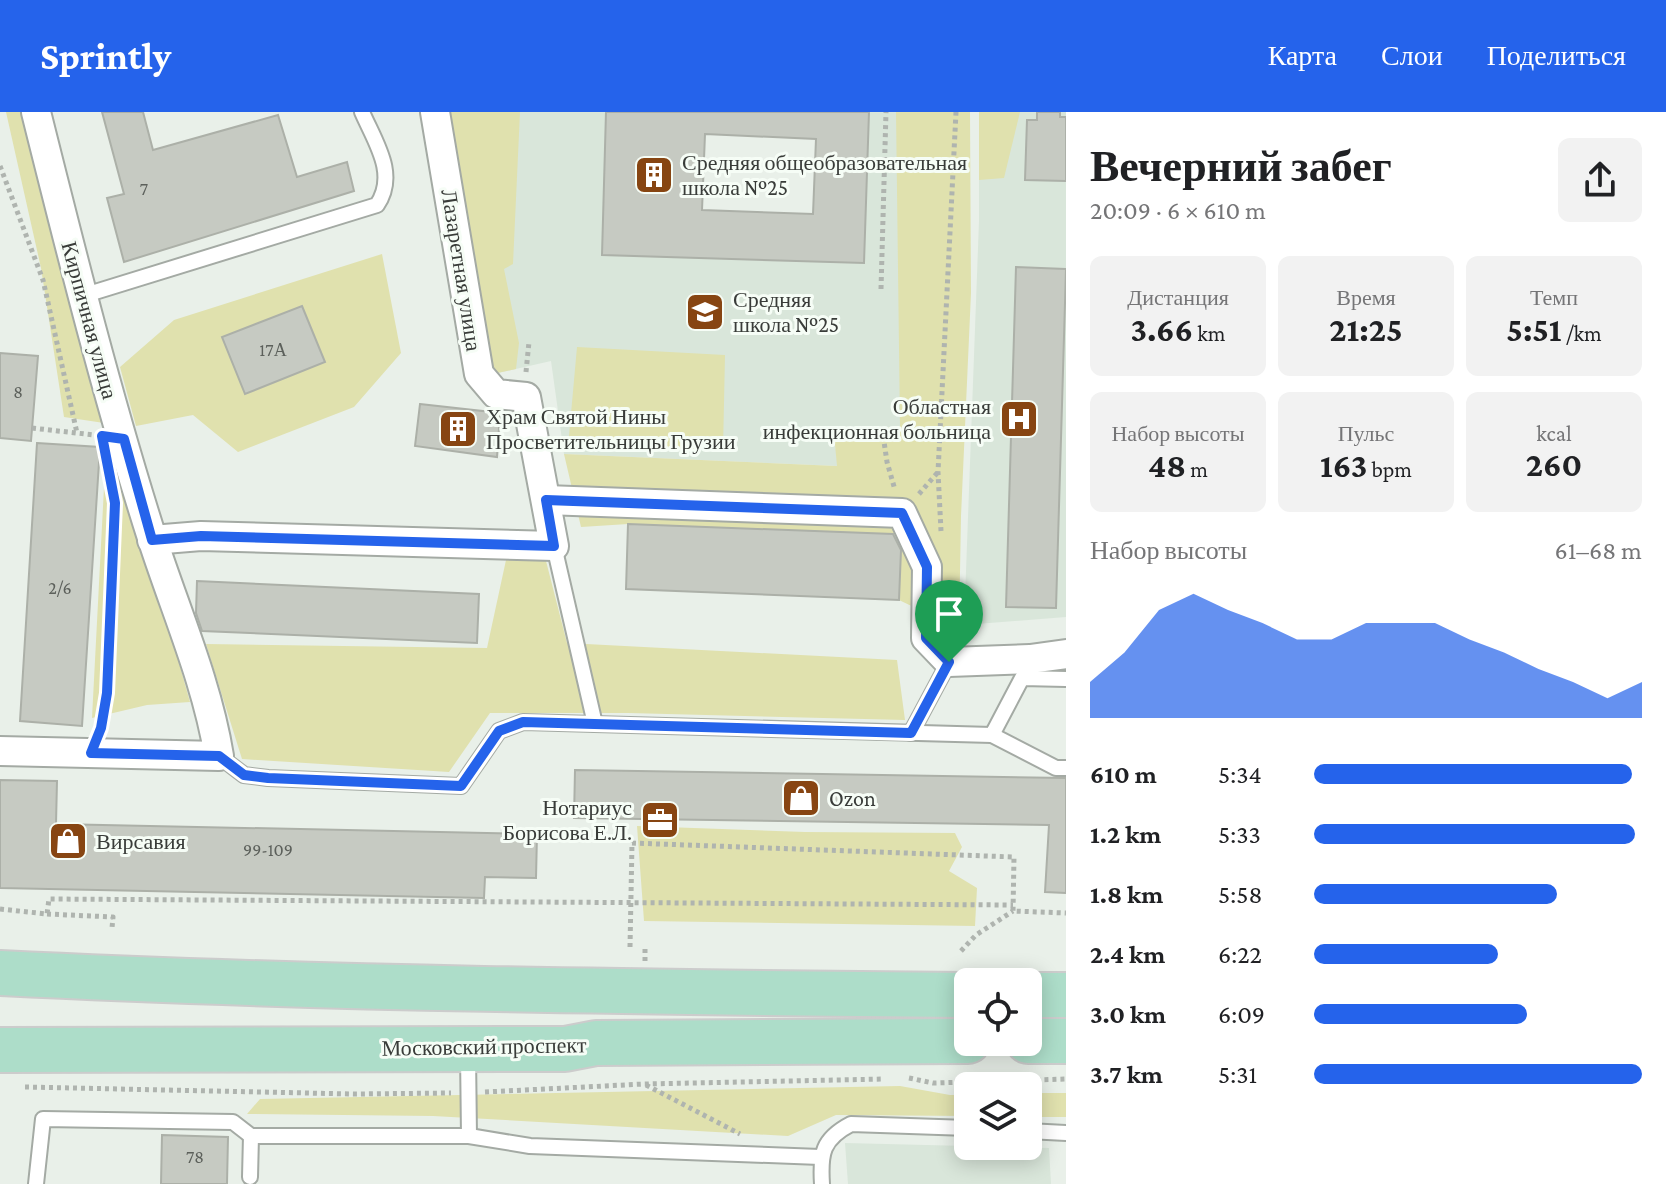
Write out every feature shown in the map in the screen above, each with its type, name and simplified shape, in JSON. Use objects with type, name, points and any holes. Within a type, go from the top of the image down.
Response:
[{"type":"main road","points":[[3,972],[229,982],[759,994],[954,995]]},
{"type":"main road","points":[[596,1043],[611,1023],[613,1013],[611,1004],[598,990]]},
{"type":"main road","points":[[1042,995],[1066,995]]},
{"type":"main road","name":"Московский проспект","points":[[4,1067],[51,1051],[252,1047],[565,1049],[596,1043],[954,1041]]},
{"type":"main road","points":[[1042,1041],[1066,1041]]},
{"type":"street","name":"Кирпичная улица","points":[[36,112],[82,296],[152,540],[213,719],[219,756]]},
{"type":"street","name":"Лазаретная улица","points":[[435,112],[479,374],[496,394],[526,397],[554,546]]},
{"type":"street","points":[[546,500],[902,513],[927,567],[926,638],[949,662],[1026,668],[1066,654]]},
{"type":"street","points":[[152,540],[201,536],[554,546]]},
{"type":"street","points":[[0,751],[219,756]]},
{"type":"lane","points":[[82,296],[377,205],[386,191],[386,168],[362,112]]},
{"type":"lane","name":"Лазаретная улица","points":[[554,546],[595,724]]},
{"type":"lane","points":[[911,733],[949,662]]},
{"type":"lane","points":[[992,735],[1026,668],[1066,679]]},
{"type":"lane","points":[[219,756],[244,775],[268,778],[461,786],[499,731],[523,722],[992,735],[1056,768],[1066,768]]},
{"type":"lane","points":[[468,1049],[469,1136]]},
{"type":"lane","points":[[36,1184],[43,1119],[233,1122],[251,1136],[469,1136],[530,1146],[820,1157]]},
{"type":"lane","points":[[822,1184],[820,1157],[835,1132],[851,1124],[954,1128]]},
{"type":"lane","points":[[1042,1132],[1066,1133]]},
{"type":"lane","points":[[250,1177],[251,1136]]},
{"type":"path","points":[[881,289],[886,112]]},
{"type":"path","points":[[941,544],[938,472],[956,112]]},
{"type":"path","points":[[0,166],[43,280],[77,433]]},
{"type":"path","points":[[526,367],[529,342]]},
{"type":"path","points":[[32,428],[124,439]]},
{"type":"path","points":[[882,428],[887,462],[902,513]]},
{"type":"path","points":[[91,753],[101,728],[107,693],[115,503]]},
{"type":"path","points":[[630,947],[632,843],[1014,857],[1013,908]]},
{"type":"path","points":[[47,914],[49,899],[1013,908],[1066,913]]},
{"type":"path","points":[[961,951],[976,935],[1013,908]]},
{"type":"path","points":[[0,909],[113,917],[112,928]]},
{"type":"path","points":[[4,1067],[308,1093],[468,1092],[644,1084],[913,1078],[933,1083],[1066,1079]]},
{"type":"shaded area","name":"Средняя школа №25","points":[[449,112],[606,112],[602,255],[864,263],[869,112],[930,112],[925,423],[834,434],[838,466],[564,454],[551,361],[493,374]]},
{"type":"shaded area","name":"Областная инфекционная больница","points":[[979,112],[1066,112],[1066,617],[964,625],[979,221]]},
{"type":"shaded area","points":[[845,1143],[954,1146],[954,1160],[1042,1160],[1042,1148],[1049,1148],[1051,1184],[848,1184]]},
{"type":"green space","points":[[6,112],[27,112],[104,423],[64,417],[41,268]]},
{"type":"green space","points":[[449,112],[520,112],[513,264],[504,269],[519,343],[516,369],[493,374]]},
{"type":"green space","points":[[896,112],[970,112],[971,293],[959,629],[899,600],[901,535],[628,524],[581,527],[564,454],[837,466],[834,434],[900,426]]},
{"type":"green space","points":[[979,112],[1020,112],[1004,178],[979,180]]},
{"type":"green space","points":[[382,254],[401,353],[354,407],[238,452],[193,415],[136,426],[120,367],[174,320]]},
{"type":"green space","points":[[577,347],[725,355],[723,450],[568,447]]},
{"type":"green space","points":[[106,449],[119,449],[190,702],[147,705],[92,718]]},
{"type":"green space","points":[[506,560],[546,561],[567,643],[897,660],[905,720],[490,713],[449,772],[242,759],[206,644],[487,648]]},
{"type":"green space","points":[[637,826],[955,833],[962,847],[949,871],[977,888],[975,926],[644,921]]},
{"type":"green space","points":[[900,1086],[954,1095],[954,1116],[836,1115],[788,1136],[433,1116],[247,1114],[260,1099]]},
{"type":"green space","points":[[1042,1093],[1066,1093],[1066,1117],[1042,1117]]},
{"type":"building","points":[[102,112],[143,112],[153,150],[278,115],[297,177],[347,162],[354,191],[124,262],[107,198],[124,194]]},
{"type":"building","name":"Средняя общеобразовательная школа №25","points":[[606,112],[869,112],[864,263],[602,255]],"holes":[[[705,134],[816,139],[813,214],[702,210]]]},
{"type":"building","points":[[1037,112],[1060,112],[1060,117],[1066,117],[1066,181],[1025,180],[1027,120],[1037,120]]},
{"type":"building","points":[[1016,267],[1066,269],[1056,608],[1006,607]]},
{"type":"building","points":[[302,306],[325,362],[245,394],[222,337]]},
{"type":"building","points":[[0,353],[38,356],[31,441],[0,438]]},
{"type":"building","name":"Храм Святой Нины Просветительницы Грузии","points":[[420,404],[500,413],[497,457],[415,446]]},
{"type":"building","points":[[37,443],[100,447],[82,726],[20,721]]},
{"type":"building","points":[[628,524],[893,534],[901,550],[899,600],[626,589]]},
{"type":"building","points":[[197,581],[479,594],[477,643],[202,631],[196,613]]},
{"type":"building","points":[[575,770],[1066,778],[1066,893],[1045,892],[1049,825],[574,818]]},
{"type":"building","points":[[0,780],[57,781],[56,824],[537,834],[536,878],[485,877],[484,898],[0,888]]},
{"type":"building","points":[[162,1135],[228,1137],[227,1184],[161,1184]]},
{"type":"place","name":"Средняя общеобразовательная школа №25","points":[[654,175]]},
{"type":"place","name":"Средняя школа №25","points":[[705,312]]},
{"type":"place","name":"Областная инфекционная больница","points":[[1019,419]]},
{"type":"place","name":"Храм Святой Нины Просветительницы Грузии","points":[[458,429]]},
{"type":"place","name":"Ozon","points":[[801,798]]},
{"type":"place","name":"Нотариус Борисова Е.Л.","points":[[660,820]]},
{"type":"place","name":"Вирсавия","points":[[68,841]]},
{"type":"route","points":[[102,436],[124,439],[152,540],[201,536],[554,546],[546,500],[902,513],[927,567],[926,638],[949,662],[911,733],[523,722],[499,731],[461,786],[268,778],[244,775],[219,756],[91,753],[101,728],[107,693],[115,503],[102,436]]}]
